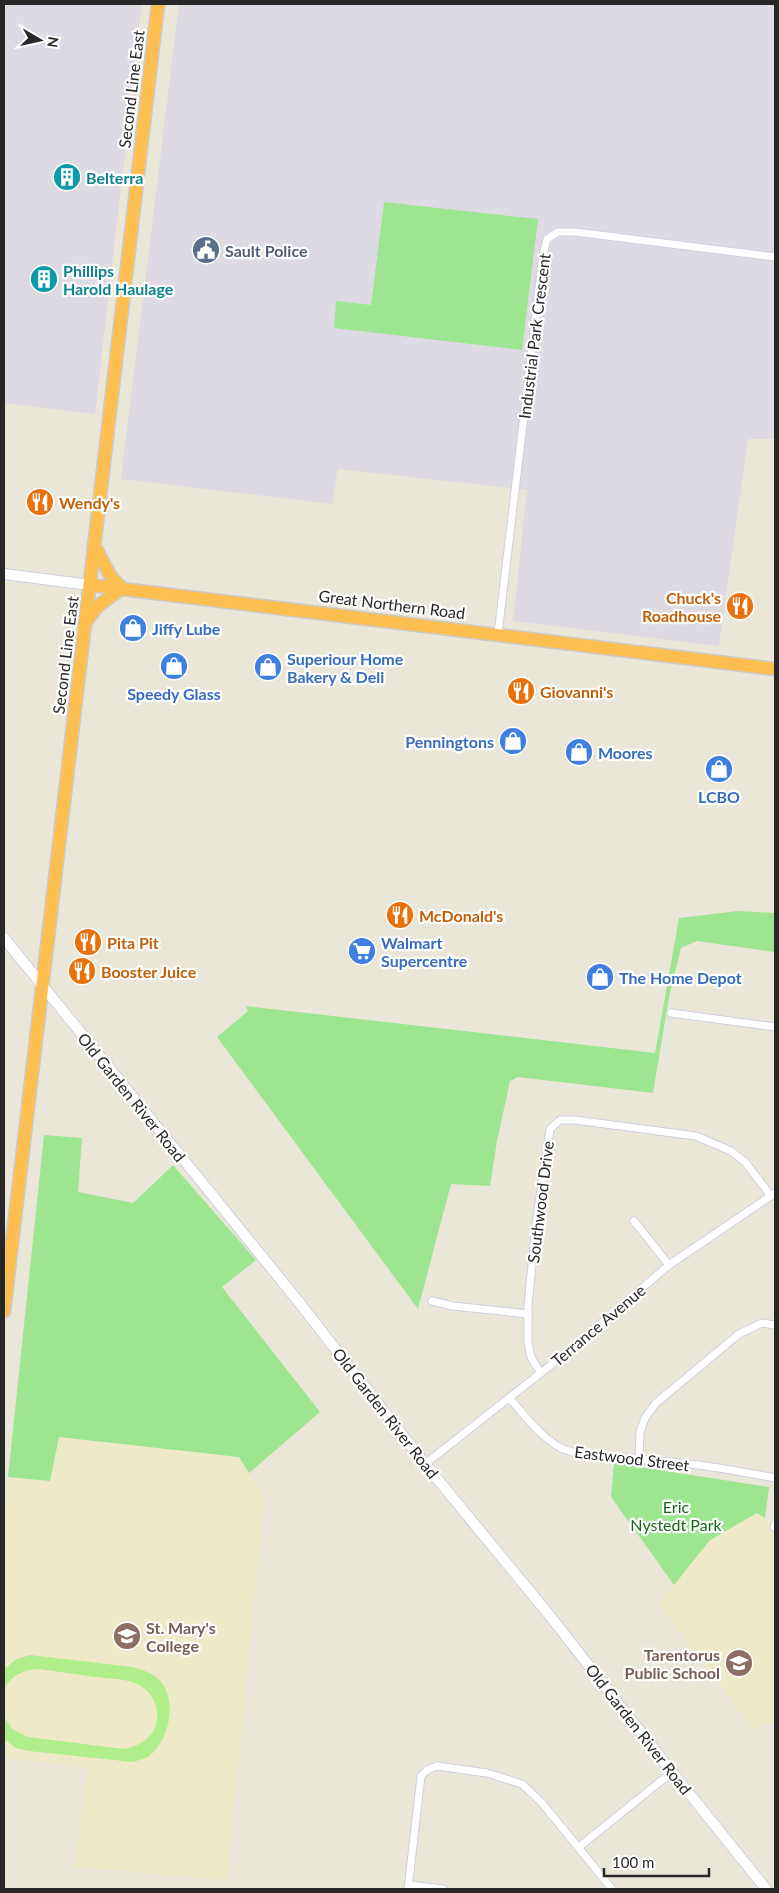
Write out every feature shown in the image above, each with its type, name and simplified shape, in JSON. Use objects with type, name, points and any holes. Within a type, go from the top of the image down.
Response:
[{"type":"highway","name":"Second Line East","points":[[4,1311],[158,4]]},
{"type":"highway","points":[[85,624],[98,606],[122,588],[111,576],[94,545]]},
{"type":"highway","name":"Great Northern Road","points":[[90,585],[775,669]]},
{"type":"main road","name":"Great Northern Road","points":[[4,574],[90,585]]},
{"type":"main road","name":"Old Garden River Road","points":[[4,938],[298,1301],[425,1464],[550,1616],[766,1889]]},
{"type":"street","name":"Industrial Park Crescent","points":[[498,634],[543,255],[547,239],[558,232],[575,232],[775,257]]},
{"type":"street","points":[[671,1013],[775,1026]]},
{"type":"street","name":"Southwood Drive","points":[[540,1372],[531,1357],[528,1343],[528,1314],[536,1224],[550,1129],[560,1120],[575,1120],[696,1136],[732,1151],[745,1162],[773,1194]]},
{"type":"street","name":"Terrance Avenue","points":[[425,1464],[575,1346],[669,1264],[773,1194]]},
{"type":"street","points":[[634,1221],[669,1264]]},
{"type":"street","points":[[432,1301],[452,1306],[528,1314]]},
{"type":"street","points":[[639,1459],[640,1432],[645,1418],[656,1403],[738,1334],[762,1323],[775,1325]]},
{"type":"street","name":"Eastwood Street","points":[[509,1398],[551,1442],[565,1450],[599,1456],[748,1472],[775,1478]]},
{"type":"street","points":[[443,1889],[408,1887],[421,1776],[427,1770],[437,1766],[487,1773],[522,1784],[542,1802],[612,1889]]},
{"type":"street","points":[[579,1847],[672,1772]]},
{"type":"shaded area","points":[[4,4],[142,4],[95,414],[4,403]]},
{"type":"shaded area","points":[[179,4],[775,4],[775,439],[748,439],[719,646],[513,621],[527,490],[338,469],[332,504],[121,479]]},
{"type":"shaded area","name":"St. Mary's College","points":[[59,1437],[239,1457],[264,1499],[227,1880],[75,1867],[87,1769],[4,1757],[4,1515],[8,1477],[50,1481]]},
{"type":"shaded area","name":"Tarentorus Public School","points":[[757,1513],[775,1524],[775,1722],[753,1729],[659,1604],[710,1540]]},
{"type":"green space","points":[[384,202],[538,219],[522,350],[334,328],[336,301],[371,305]]},
{"type":"green space","points":[[738,911],[775,913],[775,952],[697,941],[681,948],[669,997],[653,1093],[518,1077],[510,1081],[497,1141],[490,1186],[451,1184],[418,1309],[217,1037],[248,1011],[246,1006],[655,1053],[679,918]]},
{"type":"green space","points":[[44,1135],[82,1138],[78,1192],[133,1203],[173,1165],[256,1260],[222,1287],[320,1412],[249,1473],[239,1457],[59,1437],[50,1481],[8,1477]]},
{"type":"green space","name":"Eric Nystedt Park","points":[[614,1463],[769,1487],[765,1518],[757,1513],[710,1540],[674,1585],[611,1497]]},
{"type":"green space","points":[[30,1655],[132,1667],[148,1672],[156,1677],[167,1692],[170,1712],[166,1732],[161,1742],[148,1757],[133,1762],[16,1748],[4,1739],[4,1717],[12,1729],[28,1737],[124,1749],[134,1746],[151,1735],[157,1719],[156,1706],[151,1696],[142,1687],[129,1681],[39,1669],[18,1674],[4,1690],[4,1669],[17,1659]]},
{"type":"place","name":"Belterra","points":[[67,177]]},
{"type":"place","name":"Sault Police","points":[[206,250]]},
{"type":"place","name":"Phillips Harold Haulage","points":[[44,279]]},
{"type":"place","name":"Wendy's","points":[[40,502]]},
{"type":"place","name":"Chuck's Roadhouse","points":[[740,606]]},
{"type":"place","name":"Jiffy Lube","points":[[133,628]]},
{"type":"place","name":"Speedy Glass","points":[[174,666]]},
{"type":"place","name":"Superiour Home Bakery & Deli","points":[[268,667]]},
{"type":"place","name":"Giovanni's","points":[[521,691]]},
{"type":"place","name":"Penningtons","points":[[513,741]]},
{"type":"place","name":"Moores","points":[[579,752]]},
{"type":"place","name":"LCBO","points":[[719,769]]},
{"type":"place","name":"McDonald's","points":[[400,915]]},
{"type":"place","name":"Pita Pit","points":[[88,942]]},
{"type":"place","name":"Walmart Supercentre","points":[[362,951]]},
{"type":"place","name":"Booster Juice","points":[[82,971]]},
{"type":"place","name":"The Home Depot","points":[[600,977]]},
{"type":"place","name":"St. Mary's College","points":[[127,1636]]},
{"type":"place","name":"Tarentorus Public School","points":[[739,1663]]}]
